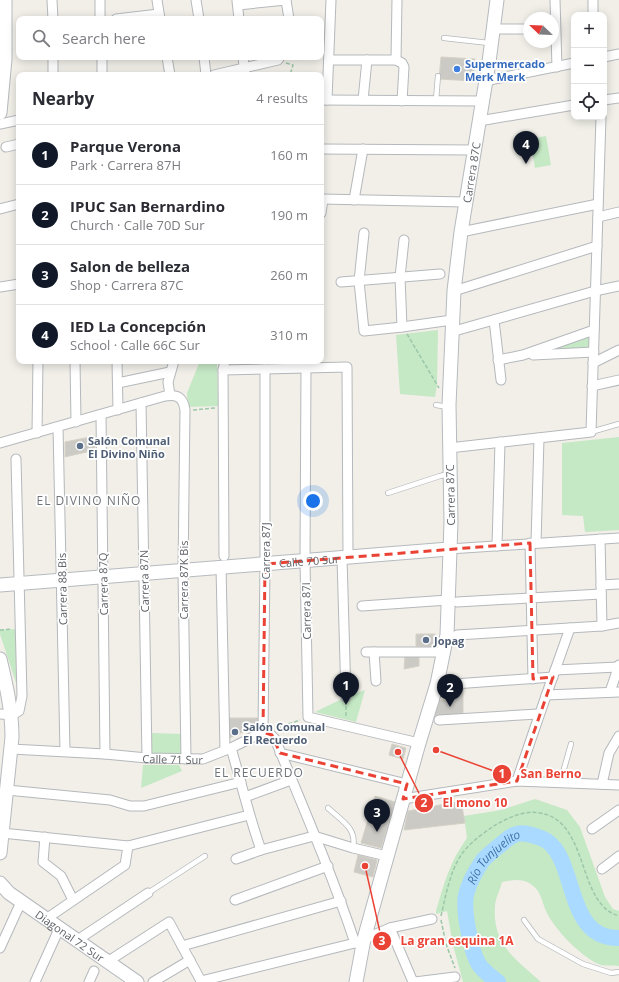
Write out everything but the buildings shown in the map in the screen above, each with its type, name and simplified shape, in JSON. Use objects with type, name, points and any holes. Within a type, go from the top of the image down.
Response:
[{"type":"street","points":[[0,113],[5,59],[5,0]]},
{"type":"street","points":[[52,0],[53,16]]},
{"type":"street","points":[[100,0],[100,16]]},
{"type":"street","points":[[157,0],[159,16]]},
{"type":"street","points":[[196,0],[199,16]]},
{"type":"street","points":[[239,16],[238,3],[286,0],[289,16]]},
{"type":"street","points":[[331,0],[329,60],[324,100],[482,101]]},
{"type":"street","points":[[396,60],[397,0]]},
{"type":"street","name":"Carrera 87C","points":[[356,982],[359,941],[387,856],[437,684],[452,601],[449,549],[449,407],[454,291],[465,202],[497,0]]},
{"type":"street","points":[[556,0],[557,67]]},
{"type":"street","points":[[593,0],[593,12]]},
{"type":"street","points":[[493,29],[523,29]]},
{"type":"street","points":[[607,56],[619,54]]},
{"type":"street","points":[[53,60],[53,72]]},
{"type":"street","points":[[100,72],[103,60]]},
{"type":"street","points":[[168,60],[170,72]]},
{"type":"street","points":[[204,60],[206,72]]},
{"type":"street","points":[[243,60],[245,72],[276,60]]},
{"type":"street","points":[[329,60],[396,60],[404,67],[402,101]]},
{"type":"street","points":[[363,100],[367,60]]},
{"type":"street","points":[[485,81],[571,64]]},
{"type":"street","points":[[607,100],[619,98]]},
{"type":"street","points":[[479,121],[571,106]]},
{"type":"street","points":[[449,448],[591,432],[601,120]]},
{"type":"street","points":[[0,124],[16,121]]},
{"type":"street","points":[[6,147],[16,145]]},
{"type":"street","points":[[324,148],[474,150]]},
{"type":"street","points":[[354,200],[364,149]]},
{"type":"street","points":[[324,199],[465,202]]},
{"type":"street","points":[[461,232],[598,204]]},
{"type":"street","points":[[0,209],[16,205]]},
{"type":"street","points":[[598,217],[619,212]]},
{"type":"street","points":[[364,233],[359,281],[364,331],[402,327],[452,326],[494,320],[595,291],[619,286]]},
{"type":"street","points":[[402,327],[400,278],[404,240]]},
{"type":"street","points":[[454,291],[597,246]]},
{"type":"street","points":[[341,282],[440,274]]},
{"type":"street","points":[[0,287],[16,284]]},
{"type":"street","points":[[494,320],[501,380]]},
{"type":"street","points":[[498,360],[523,355],[594,330]]},
{"type":"street","points":[[593,363],[619,350]]},
{"type":"street","points":[[523,355],[594,352]]},
{"type":"street","points":[[37,433],[38,364]]},
{"type":"street","points":[[75,364],[76,422]]},
{"type":"street","points":[[117,364],[118,410]]},
{"type":"street","points":[[170,395],[168,382],[173,364]]},
{"type":"street","points":[[261,850],[249,815],[241,782],[228,749],[222,562],[224,365],[266,369],[305,365],[347,367],[345,557],[346,697]]},
{"type":"street","name":"Carrera 87I","points":[[305,365],[304,560],[308,717]]},
{"type":"street","name":"Carrera 87J","points":[[265,732],[266,369]]},
{"type":"street","points":[[118,382],[170,372]]},
{"type":"street","points":[[592,386],[619,380]]},
{"type":"street","points":[[0,443],[170,395],[180,397],[184,406]]},
{"type":"street","name":"Carrera 87N","points":[[141,403],[146,758]]},
{"type":"street","name":"Carrera 87K Bis","points":[[184,406],[183,570],[186,759]]},
{"type":"street","name":"Carrera 87Q","points":[[101,415],[105,754]]},
{"type":"street","name":"Carrera 88 Bis","points":[[58,427],[65,752]]},
{"type":"street","points":[[534,679],[531,598],[539,438]]},
{"type":"street","points":[[497,546],[500,442]]},
{"type":"street","points":[[6,715],[19,711],[22,696],[19,628],[16,459]]},
{"type":"street","name":"Calle 70 Sur","points":[[0,586],[183,570],[222,562],[265,564],[449,549],[619,538]]},
{"type":"street","points":[[600,539],[602,626]]},
{"type":"street","points":[[362,606],[531,598],[601,590],[619,584]]},
{"type":"street","points":[[457,635],[602,626],[619,623]]},
{"type":"street","points":[[517,781],[538,714],[570,628]]},
{"type":"street","points":[[376,681],[370,652],[444,652]]},
{"type":"street","points":[[0,658],[6,715],[7,756],[7,790],[0,853]]},
{"type":"street","points":[[454,684],[534,679],[554,674],[619,666],[614,692],[546,695]]},
{"type":"street","points":[[439,720],[538,714]]},
{"type":"street","points":[[308,717],[419,743]]},
{"type":"street","points":[[265,732],[275,739],[341,901],[359,941]]},
{"type":"street","name":"Calle 71 Sur","points":[[7,756],[65,752],[146,758],[203,759],[265,732]]},
{"type":"street","points":[[602,784],[609,752],[619,736]]},
{"type":"street","points":[[280,753],[407,784]]},
{"type":"street","points":[[245,797],[291,780]]},
{"type":"street","points":[[403,799],[517,781],[619,785]]},
{"type":"street","points":[[7,790],[110,800],[130,806],[144,806],[241,782]]},
{"type":"street","points":[[592,829],[619,810]]},
{"type":"street","points":[[2,833],[128,846],[249,815]]},
{"type":"street","points":[[236,859],[261,850],[314,836],[353,848],[387,856]]},
{"type":"street","points":[[45,837],[43,862],[61,876],[73,900]]},
{"type":"street","points":[[46,920],[124,865],[128,846]]},
{"type":"street","points":[[602,869],[619,856]]},
{"type":"street","points":[[235,900],[328,866]]},
{"type":"street","name":"Diagonal 72 Sur","points":[[1,888],[137,982]]},
{"type":"street","points":[[76,941],[148,893]]},
{"type":"street","points":[[182,946],[341,901]]},
{"type":"street","points":[[0,948],[21,902]]},
{"type":"street","points":[[107,962],[170,922],[201,980],[359,941],[390,928],[436,918]]},
{"type":"street","points":[[390,928],[414,982],[441,981],[455,973]]},
{"type":"street","points":[[35,982],[59,929]]},
{"type":"street","points":[[153,982],[190,960]]},
{"type":"street","points":[[89,982],[94,971]]},
{"type":"lane","points":[[444,38],[491,43]]},
{"type":"lane","points":[[436,100],[438,76]]},
{"type":"lane","points":[[436,405],[449,407]]},
{"type":"lane","points":[[591,432],[619,424]]},
{"type":"lane","points":[[388,493],[449,474]]},
{"type":"lane","points":[[560,782],[571,744]]},
{"type":"lane","points":[[328,808],[349,827],[354,835],[353,848]]},
{"type":"lane","points":[[148,893],[205,856]]},
{"type":"lane","points":[[524,920],[538,939],[583,964],[611,973],[619,972]]},
{"type":"path","points":[[291,72],[293,65]]},
{"type":"path","points":[[402,327],[440,389]]},
{"type":"path","points":[[184,406],[223,408]]},
{"type":"path","points":[[0,630],[19,628]]},
{"type":"path","points":[[346,697],[346,726]]},
{"type":"path","points":[[265,732],[308,717]]},
{"type":"path","points":[[455,973],[436,918],[446,894],[453,871],[464,851],[484,832],[506,819],[531,811],[547,814],[559,821],[572,837],[591,887],[600,903],[611,914],[619,916]]},
{"type":"highlighted area","points":[[530,543],[533,679],[553,677],[517,781],[403,799],[407,784],[280,753],[272,735],[263,732],[265,564]]},
{"type":"green space","points":[[546,136],[551,165],[535,168],[530,139]]},
{"type":"green space","points":[[438,330],[437,385],[435,397],[400,394],[396,335]]},
{"type":"green space","points":[[590,334],[589,347],[533,353]]},
{"type":"green space","points":[[199,364],[217,364],[218,406],[188,407],[187,393]]},
{"type":"green space","points":[[619,437],[619,530],[585,532],[583,516],[562,515],[562,443]]},
{"type":"green space","points":[[16,629],[19,692],[0,634],[0,630]]},
{"type":"green space","points":[[365,690],[356,722],[315,712],[346,697]]},
{"type":"green space","points":[[151,733],[181,734],[181,755],[151,755]]},
{"type":"green space","points":[[143,765],[179,765],[182,771],[141,788]]},
{"type":"green space","points":[[535,799],[567,810],[580,827],[605,897],[613,909],[619,911],[619,966],[601,965],[577,950],[555,926],[535,887],[525,881],[514,880],[502,882],[495,903],[495,920],[497,931],[508,950],[541,982],[463,982],[453,945],[447,911],[436,914],[436,911],[452,864],[467,838],[464,816],[501,810]]},
{"type":"waterway","name":"Río Tunjuelito","points":[[498,982],[480,966],[477,960],[471,942],[465,902],[469,886],[483,860],[508,838],[517,834],[528,834],[538,837],[553,846],[561,860],[579,910],[588,925],[601,935],[619,938]]},
{"type":"place","name":"Supermercado Merk Merk","points":[[457,69]]},
{"type":"place","name":"IED La Concepción","points":[[526,164]]},
{"type":"place","name":"Salón Comunal El Divino Niño","points":[[80,446]]},
{"type":"place","name":"Jopag","points":[[426,640]]},
{"type":"place","name":"Parque Verona","points":[[346,705]]},
{"type":"place","name":"IPUC San Bernardino","points":[[450,707]]},
{"type":"place","name":"Salón Comunal El Recuerdo","points":[[235,732]]},
{"type":"place","name":"San Berno","points":[[436,750]]},
{"type":"place","name":"El mono 10","points":[[398,752]]},
{"type":"place","name":"Salon de belleza","points":[[377,832]]},
{"type":"place","name":"La gran esquina 1A","points":[[365,866]]},
{"type":"district","name":"EL DIVINO NIÑO","points":[[89,500]]},
{"type":"district","name":"EL RECUERDO","points":[[259,772]]}]
